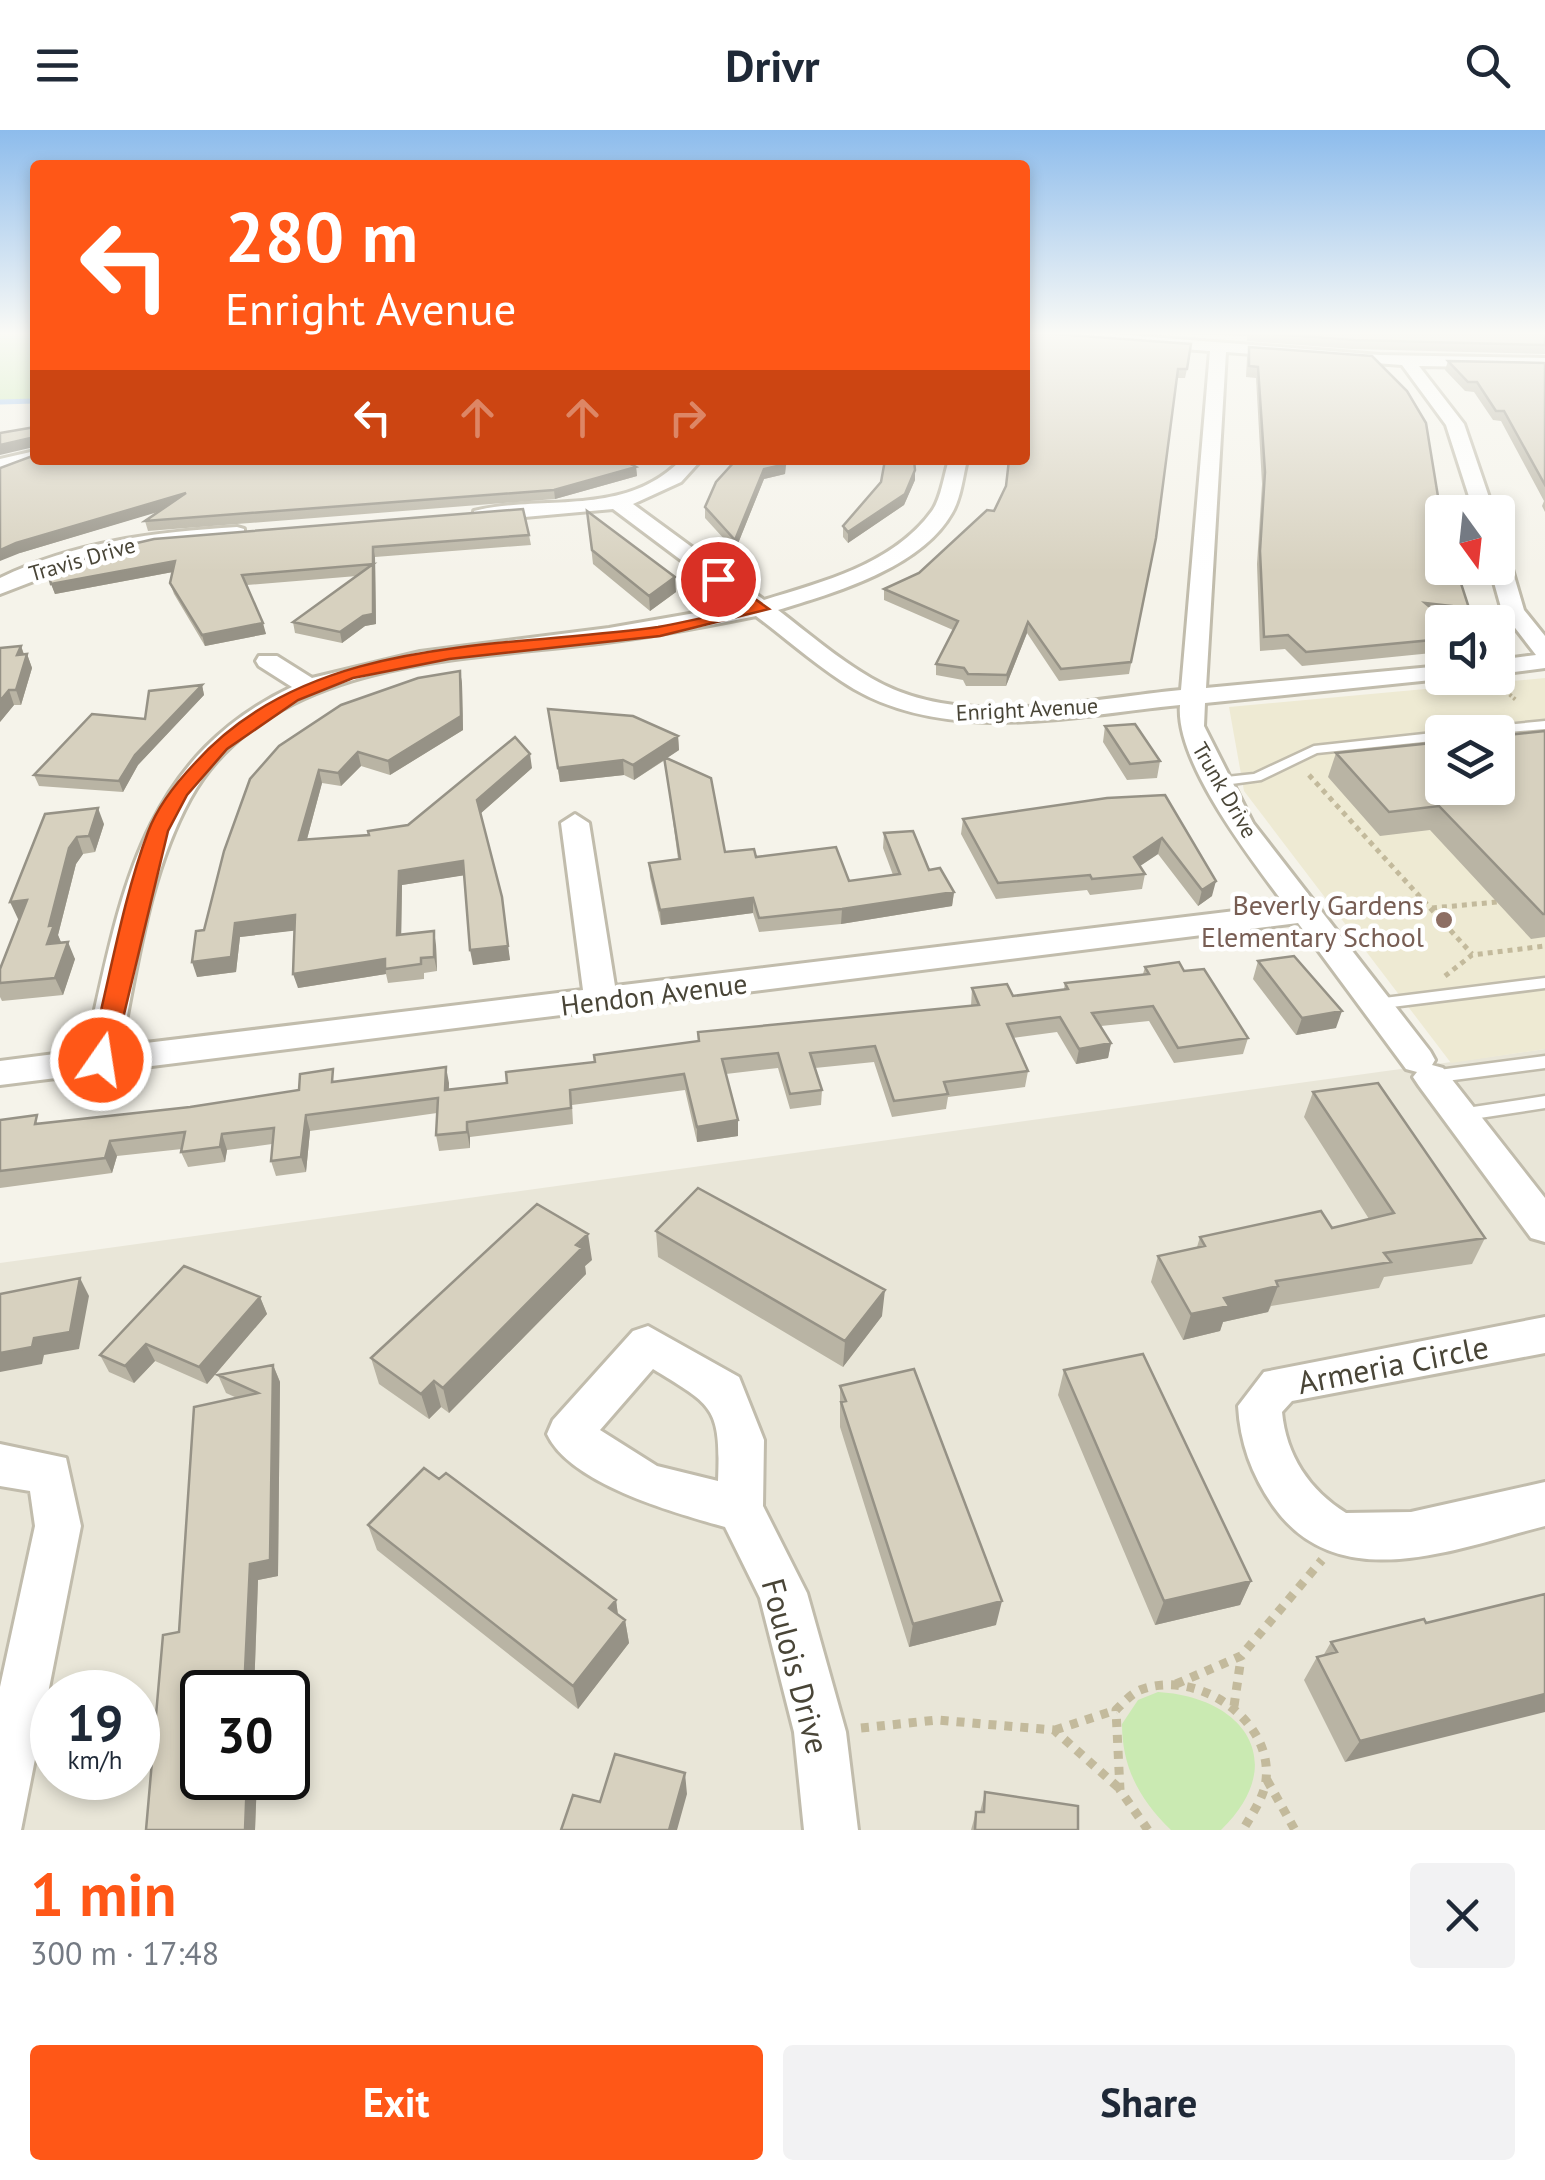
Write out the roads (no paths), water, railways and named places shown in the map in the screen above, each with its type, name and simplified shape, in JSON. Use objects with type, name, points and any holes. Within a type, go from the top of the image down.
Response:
[{"type":"street","name":"Trunk Drive","points":[[1213,413],[1190,726],[1240,825],[1545,1227]]},
{"type":"street","points":[[1447,413],[1455,424],[1478,495]]},
{"type":"street","points":[[0,464],[30,458]]},
{"type":"street","points":[[459,517],[617,502],[671,480],[687,465]]},
{"type":"street","points":[[101,1060],[158,831],[178,793],[221,745],[310,688],[349,674],[449,654],[660,631],[761,609],[846,580],[904,548],[942,513],[954,492],[957,465]]},
{"type":"street","name":"Enright Avenue","points":[[617,502],[861,683],[904,703],[941,713],[1009,714],[1190,696],[1425,681]]},
{"type":"street","name":"Travis Drive","points":[[0,587],[64,560],[120,546],[266,531]]},
{"type":"street","points":[[1506,585],[1513,611],[1545,651]]},
{"type":"street","points":[[268,662],[310,688]]},
{"type":"street","points":[[1515,670],[1545,662]]},
{"type":"street","points":[[575,823],[602,1000]]},
{"type":"street","name":"Hendon Avenue","points":[[0,1072],[1308,912]]},
{"type":"street","name":"Armeria Circle","points":[[1545,1335],[1279,1386],[1260,1406],[1261,1438],[1276,1473],[1309,1516],[1341,1535],[1373,1540],[1545,1504]]},
{"type":"street","points":[[0,1465],[50,1473],[58,1526],[0,1815]]},
{"type":"street","name":"Foulois Drive","points":[[740,1509],[783,1593],[820,1732],[831,1830]]},
{"type":"lane","points":[[1515,728],[1545,725]]},
{"type":"lane","points":[[1218,782],[1257,777],[1314,750],[1425,738]]},
{"type":"lane","points":[[1376,1004],[1545,983]]},
{"type":"lane","points":[[1425,1069],[1545,1062]]},
{"type":"lane","points":[[1460,1115],[1545,1102]]},
{"type":"place","name":"Beverly Gardens Elementary School","points":[[1444,920]]}]
